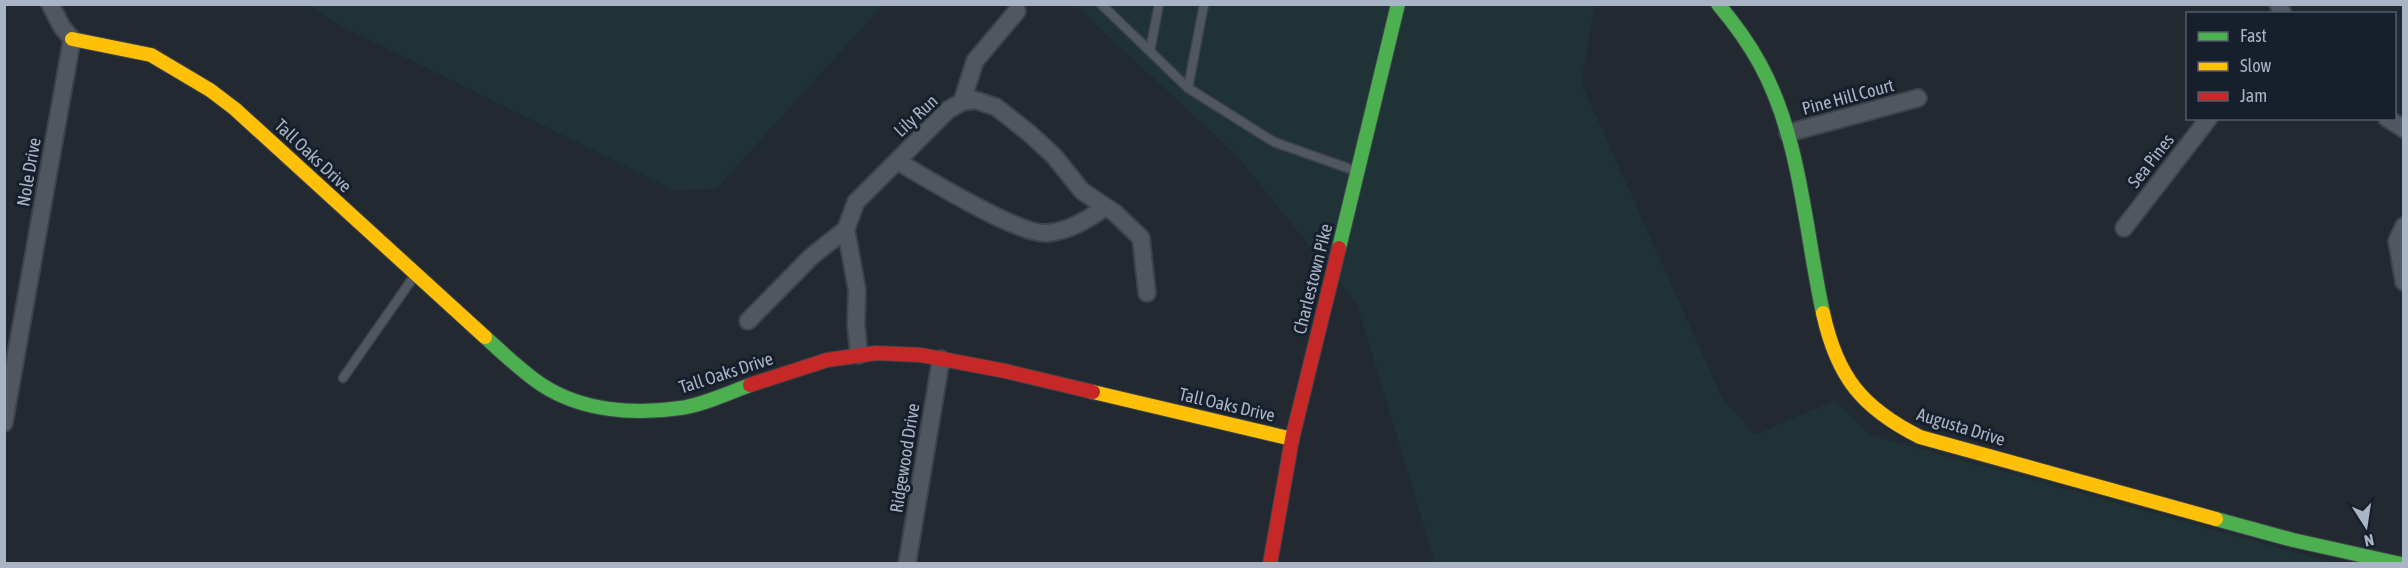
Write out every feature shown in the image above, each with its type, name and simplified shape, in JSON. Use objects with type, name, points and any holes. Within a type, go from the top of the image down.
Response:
[{"type":"street","points":[[50,4],[72,39]]},
{"type":"street","name":"Charlestown Pike","points":[[1270,564],[1292,439],[1359,172],[1398,4]]},
{"type":"street","name":"Augusta Drive","points":[[1718,4],[1750,45],[1768,76],[1788,133],[1826,325],[1836,357],[1850,384],[1881,418],[1920,437],[2293,540],[2401,564]]},
{"type":"street","points":[[962,102],[975,61],[1017,11]]},
{"type":"street","name":"Tall Oaks Drive","points":[[72,39],[151,55],[210,90],[235,109],[542,386],[570,399],[611,410],[637,412],[682,408],[827,360],[876,353],[941,358],[1292,439]]},
{"type":"street","name":"Nole Drive","points":[[4,423],[72,39]]},
{"type":"street","name":"Pine Hill Court","points":[[1788,133],[1918,98]]},
{"type":"street","name":"Lily Run","points":[[846,229],[856,202],[929,127],[948,110],[962,102],[975,100],[996,106],[1054,156],[1082,191],[1106,207],[1141,238],[1147,293]]},
{"type":"street","name":"Sea Pines","points":[[2124,228],[2207,120]]},
{"type":"street","points":[[2390,120],[2403,129]]},
{"type":"street","points":[[897,161],[977,206],[1022,228],[1046,233],[1083,223],[1106,207]]},
{"type":"street","points":[[2403,226],[2397,241],[2403,282]]},
{"type":"street","points":[[748,321],[812,256],[846,229],[857,290],[856,324],[859,355]]},
{"type":"street","name":"Ridgewood Drive","points":[[907,564],[941,358]]},
{"type":"lane","points":[[1101,4],[1110,8],[1188,88],[1274,142],[1359,172]]},
{"type":"lane","points":[[1150,51],[1159,4]]},
{"type":"lane","points":[[1188,88],[1204,4]]},
{"type":"lane","points":[[343,378],[416,274]]},
{"type":"green space","points":[[308,5],[883,5],[716,189],[675,190],[341,26]]},
{"type":"green space","points":[[1075,5],[1595,5],[1581,82],[1722,398],[1755,435],[1835,400],[1870,435],[2334,563],[1435,563],[1357,304],[1236,155]]},
{"type":"traffic: fast","points":[[1339,248],[1398,4]]},
{"type":"traffic: fast","points":[[1718,4],[1751,48],[1774,93],[1785,123],[1800,186],[1823,313]]},
{"type":"traffic: fast","points":[[485,337],[519,368],[542,385],[574,401],[591,406],[627,411],[680,408],[706,402],[750,385]]},
{"type":"traffic: fast","points":[[2216,519],[2293,540],[2401,564]]},
{"type":"traffic: slow","points":[[72,39],[151,55],[210,90],[235,109],[485,337]]},
{"type":"traffic: slow","points":[[1823,313],[1836,355],[1855,388],[1882,414],[1920,437],[2216,519]]},
{"type":"traffic: slow","points":[[1093,392],[1292,439]]},
{"type":"traffic: jam","points":[[1270,564],[1292,439],[1339,248]]},
{"type":"traffic: jam","points":[[750,385],[827,360],[876,353],[921,355],[1005,371],[1093,392]]}]
